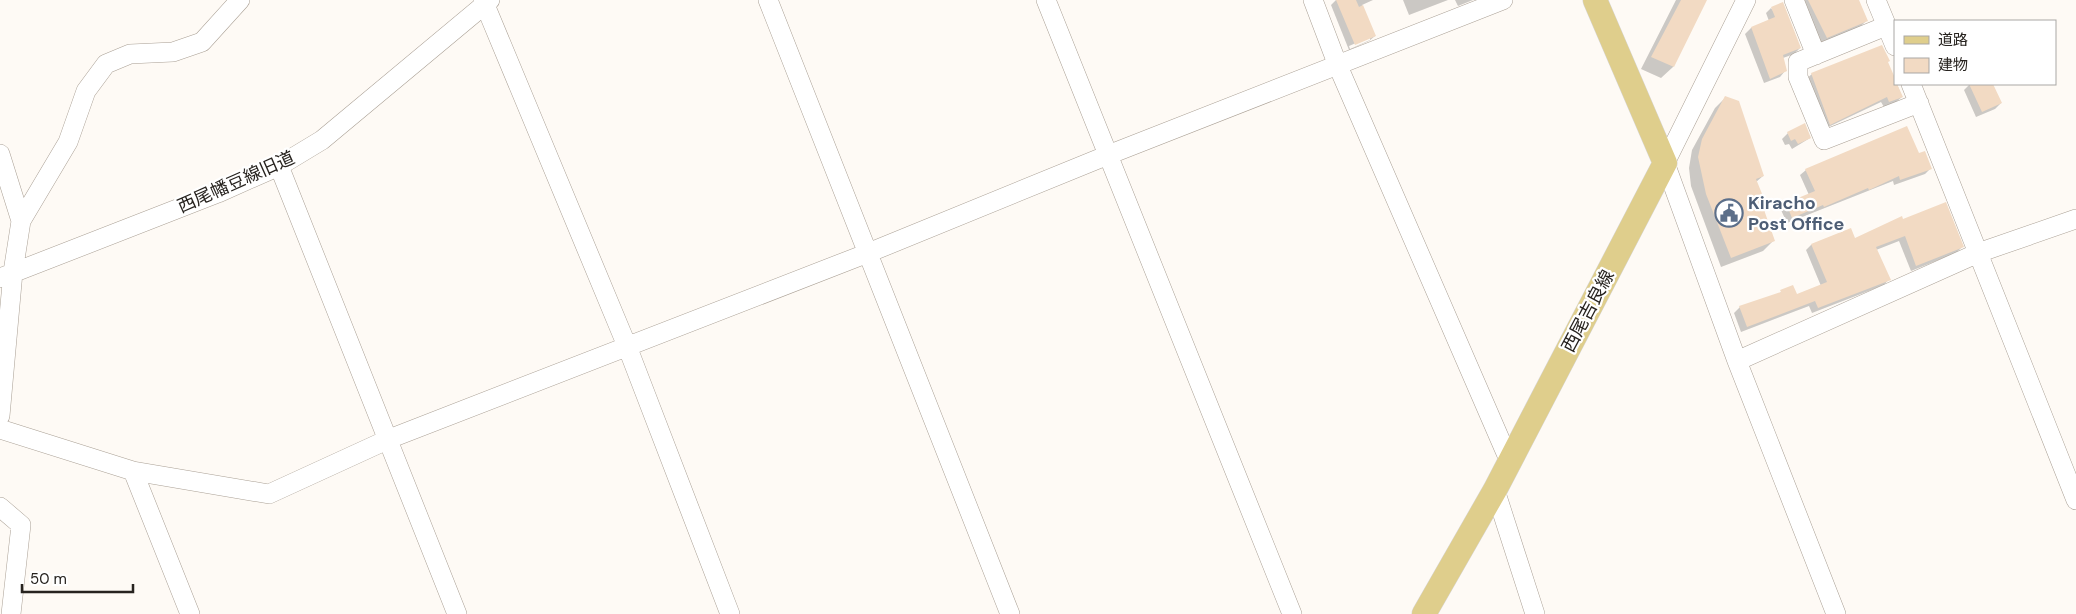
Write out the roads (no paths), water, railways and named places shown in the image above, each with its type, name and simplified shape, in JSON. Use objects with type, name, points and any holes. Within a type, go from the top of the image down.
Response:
[{"type":"main road","points":[[1595,0],[1665,163]]},
{"type":"main road","name":"西尾吉良線","points":[[1424,614],[1495,490],[1665,163]]},
{"type":"street","points":[[0,416],[7,275],[21,221],[68,142],[86,91],[106,64],[130,54],[173,52],[202,42],[240,0]]},
{"type":"street","points":[[768,0],[1010,614]]},
{"type":"street","points":[[1046,0],[1292,614]]},
{"type":"street","points":[[1313,0],[1338,66],[1509,460]]},
{"type":"street","points":[[0,430],[133,471],[269,494],[389,439],[868,253],[1108,155],[1503,0]]},
{"type":"street","points":[[1746,0],[1665,163],[1738,361],[1836,614]]},
{"type":"street","points":[[1794,0],[1816,55]]},
{"type":"street","points":[[1876,0],[1894,44]]},
{"type":"street","points":[[486,1],[627,346],[730,614]]},
{"type":"street","name":"西尾幡豆線旧道","points":[[7,275],[218,193],[279,166],[322,140],[486,1]]},
{"type":"street","points":[[1886,26],[1798,62],[1798,77],[1824,140],[1919,103]]},
{"type":"street","points":[[1911,85],[2076,500]]},
{"type":"street","points":[[0,154],[21,221]]},
{"type":"street","points":[[279,166],[457,614]]},
{"type":"street","points":[[1738,361],[1978,253],[2076,219]]},
{"type":"street","points":[[133,471],[190,614]]},
{"type":"street","points":[[1495,490],[1535,614]]},
{"type":"street","points":[[0,507],[21,525],[12,614]]},
{"type":"street","points":[[0,614],[7,614]]},
{"type":"place","name":"Kiracho Post Office","points":[[1729,213]]}]
